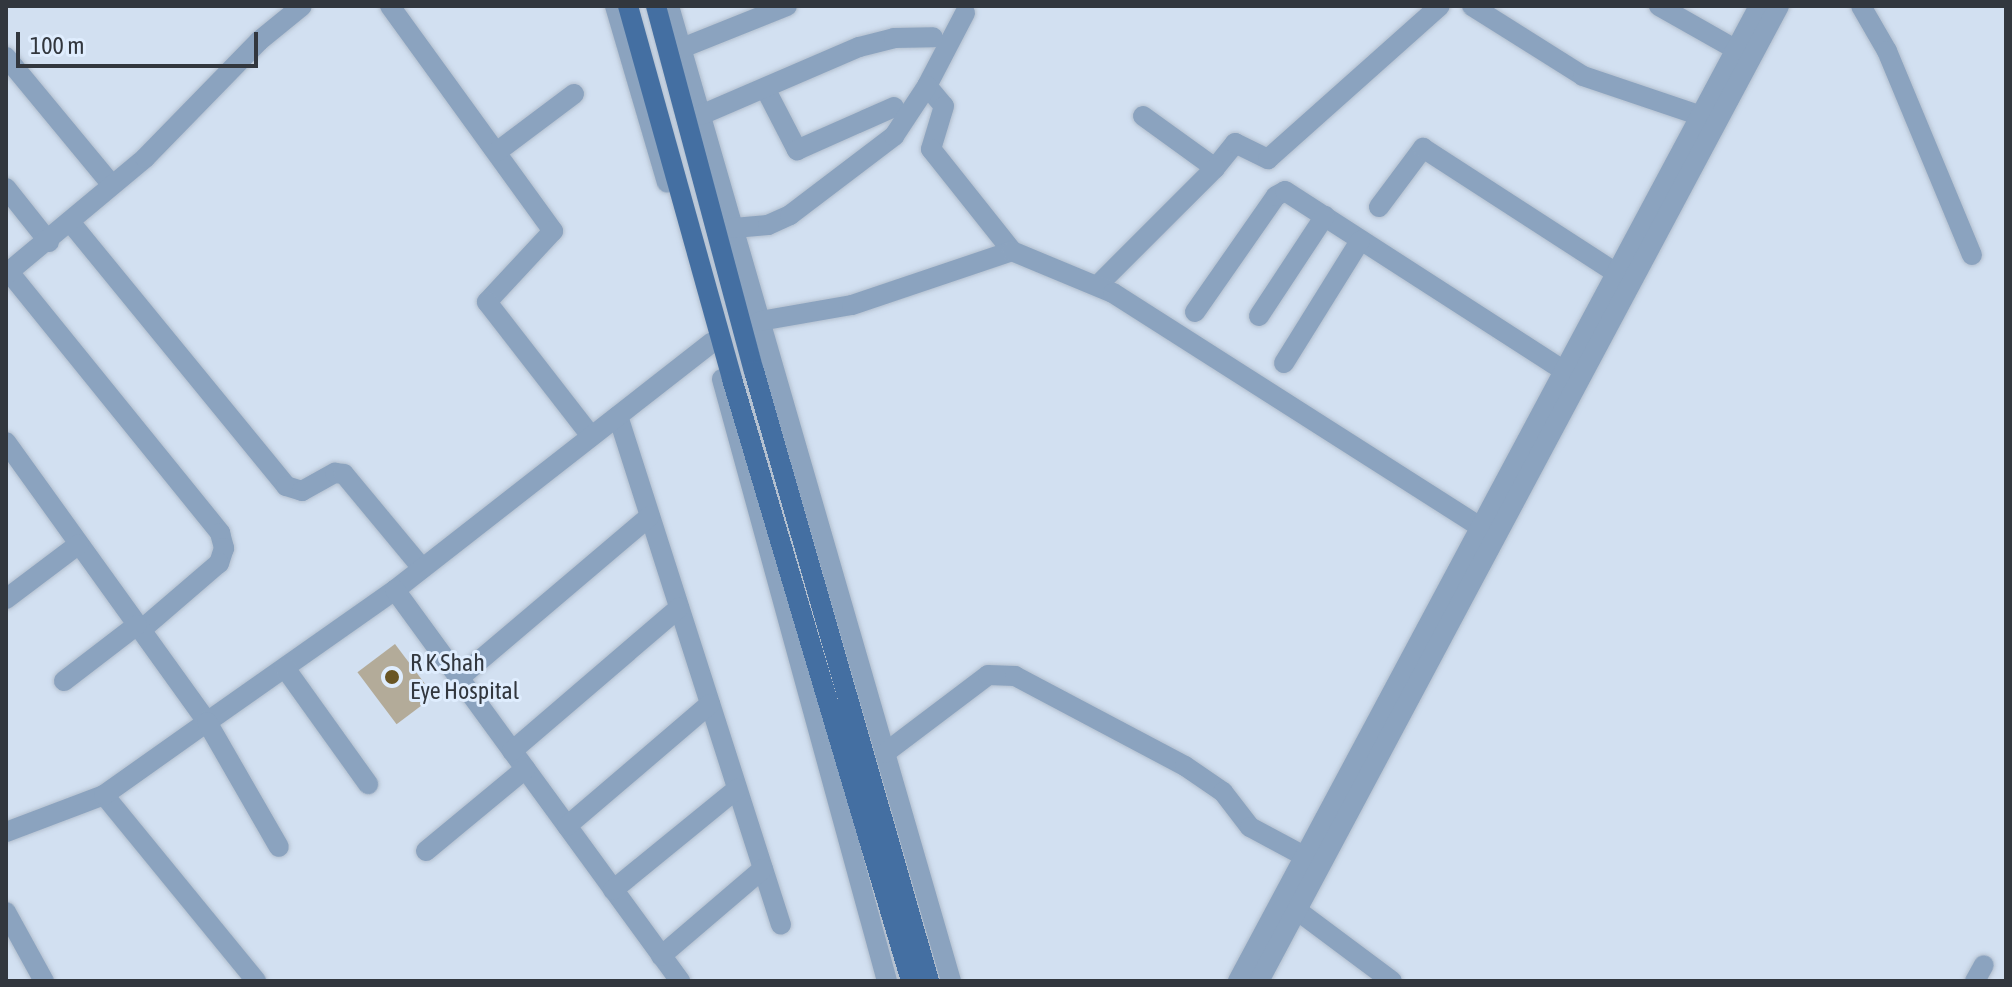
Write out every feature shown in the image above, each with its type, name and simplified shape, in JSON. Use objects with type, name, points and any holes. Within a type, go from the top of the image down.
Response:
[{"type":"main road","points":[[628,6],[732,379],[911,981]]},
{"type":"main road","points":[[656,6],[754,371],[929,981]]},
{"type":"street","points":[[64,681],[139,627],[219,563],[224,548],[220,533],[7,273],[49,242],[111,184],[145,158],[259,41],[302,6]]},
{"type":"street","points":[[390,6],[553,231],[492,292],[490,310],[591,436]]},
{"type":"street","points":[[615,6],[712,342],[887,981]]},
{"type":"street","points":[[669,6],[951,981]]},
{"type":"street","points":[[682,48],[787,6]]},
{"type":"street","points":[[1098,285],[1215,168],[1235,143],[1261,158],[1274,156],[1440,6]]},
{"type":"street","points":[[1472,6],[1583,76],[1701,116]]},
{"type":"street","points":[[1659,6],[1735,49]]},
{"type":"street","points":[[1259,981],[1298,911],[1314,862],[1483,529],[1759,6]]},
{"type":"street","points":[[1238,981],[1314,862],[1779,6]]},
{"type":"street","points":[[1861,6],[1887,51],[1972,255]]},
{"type":"street","points":[[734,228],[768,225],[790,215],[894,136],[927,86],[965,13]]},
{"type":"street","points":[[701,115],[879,41],[933,37]]},
{"type":"street","points":[[6,57],[111,184]]},
{"type":"street","points":[[927,86],[944,106],[933,156],[1012,251],[1098,285],[1483,529]]},
{"type":"street","points":[[766,90],[797,150],[894,107]]},
{"type":"street","points":[[498,151],[574,94]]},
{"type":"street","points":[[1143,116],[1215,168]]},
{"type":"street","points":[[1379,207],[1423,148],[1616,273]]},
{"type":"street","points":[[6,188],[49,242]]},
{"type":"street","points":[[1195,312],[1282,192],[1325,216],[1566,372]]},
{"type":"street","points":[[1259,316],[1325,216]]},
{"type":"street","points":[[71,223],[286,486],[302,491],[335,473],[344,474],[422,568]]},
{"type":"street","points":[[1284,363],[1360,241]]},
{"type":"street","points":[[760,321],[852,305],[1012,251]]},
{"type":"street","points":[[6,832],[104,795],[395,590],[712,342]]},
{"type":"street","points":[[618,416],[781,925]]},
{"type":"street","points":[[6,442],[207,722],[279,847]]},
{"type":"street","points":[[459,678],[650,516]]},
{"type":"street","points":[[6,599],[79,544]]},
{"type":"street","points":[[395,590],[680,981]]},
{"type":"street","points":[[512,751],[679,608]]},
{"type":"street","points":[[285,668],[368,784]]},
{"type":"street","points":[[885,753],[988,675],[1015,676],[1185,766],[1223,792],[1250,827],[1314,862]]},
{"type":"street","points":[[567,826],[710,704]]},
{"type":"street","points":[[426,851],[525,769]]},
{"type":"street","points":[[613,890],[737,789]]},
{"type":"street","points":[[104,795],[256,981]]},
{"type":"street","points":[[661,956],[763,869]]},
{"type":"street","points":[[1298,911],[1392,981]]},
{"type":"street","points":[[6,912],[44,981]]},
{"type":"building","points":[[395,644],[434,696],[397,724],[357,672]]},
{"type":"place","name":"R K Shah Eye Hospital","points":[[392,677]]}]
